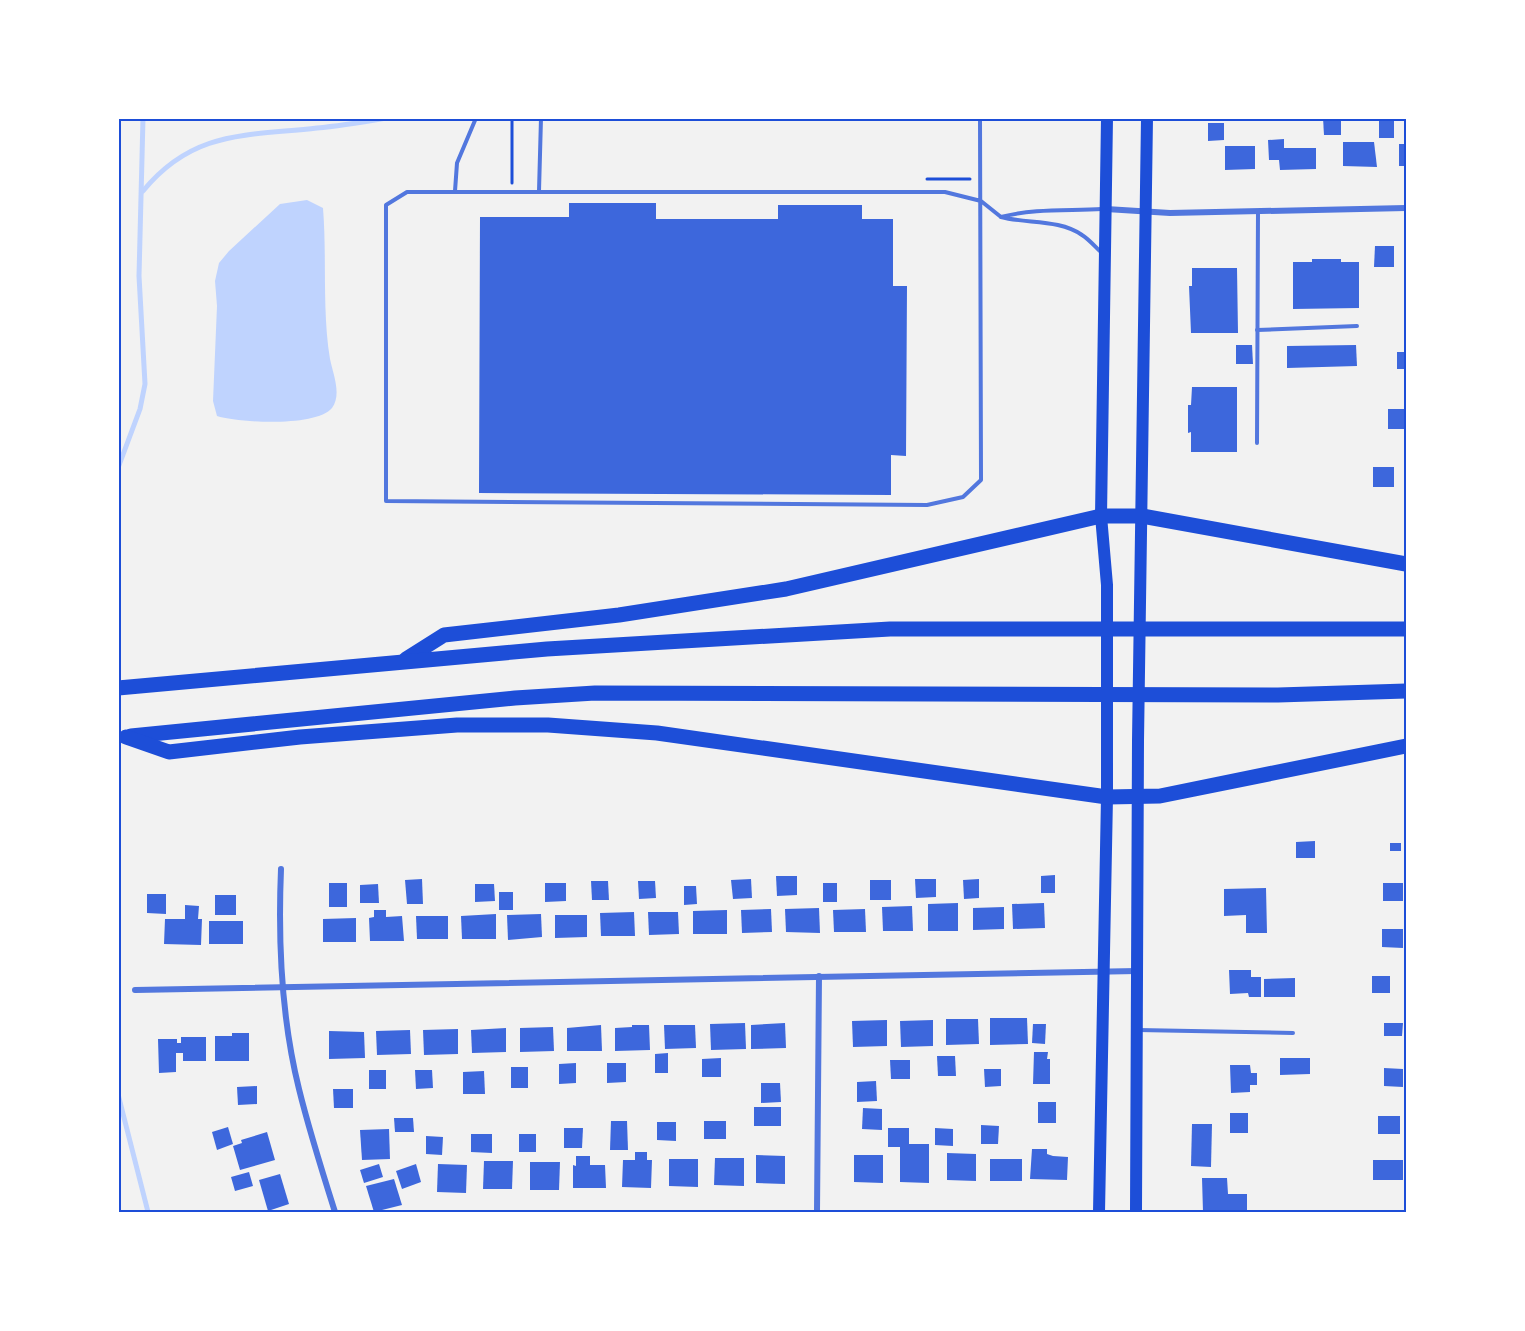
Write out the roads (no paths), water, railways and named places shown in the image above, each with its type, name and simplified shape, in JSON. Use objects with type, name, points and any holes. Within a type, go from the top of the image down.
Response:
[{"type":"highway","points":[[402,661],[444,635],[619,615],[786,589],[1101,516],[1142,516],[1407,564]]},
{"type":"highway","points":[[118,688],[570,647],[890,629],[1407,629]]},
{"type":"highway","points":[[122,737],[514,698],[596,693],[1278,695],[1407,691]]},
{"type":"highway","points":[[122,737],[169,752],[300,737],[446,726],[548,725],[657,734],[1107,797],[1160,796],[1407,746]]},
{"type":"main road","points":[[1099,1212],[1107,797],[1107,585],[1101,516],[1107,118]]},
{"type":"main road","points":[[1136,1212],[1138,741],[1147,118]]},
{"type":"street","points":[[1106,209],[1170,213],[1407,208]]},
{"type":"street","points":[[281,869],[279,917],[284,989],[298,1087],[335,1212]]},
{"type":"street","points":[[135,990],[284,989],[819,975],[1138,971]]},
{"type":"street","points":[[817,1212],[819,975]]},
{"type":"lane","points":[[455,191],[457,163],[476,118]]},
{"type":"lane","points":[[539,191],[541,118]]},
{"type":"lane","points":[[980,118],[981,179],[981,201],[981,480],[963,497],[927,505],[386,501],[386,205],[408,192],[945,192],[981,201],[1001,217],[1018,222],[1058,225],[1074,230],[1105,256]]},
{"type":"lane","points":[[1001,217],[1016,213],[1066,208],[1106,209]]},
{"type":"lane","points":[[1257,443],[1258,211]]},
{"type":"lane","points":[[1257,330],[1357,326]]},
{"type":"lane","points":[[1137,1030],[1293,1033]]},
{"type":"water","points":[[307,200],[323,208],[326,322],[330,359],[336,384],[335,402],[332,408],[324,414],[295,421],[259,422],[217,416],[213,401],[217,306],[215,281],[219,263],[280,204]]},
{"type":"waterway","points":[[118,468],[140,409],[145,384],[139,276],[143,118]]},
{"type":"waterway","points":[[143,191],[162,171],[201,146],[244,135],[386,118]]},
{"type":"waterway","points":[[118,1094],[148,1212]]}]
